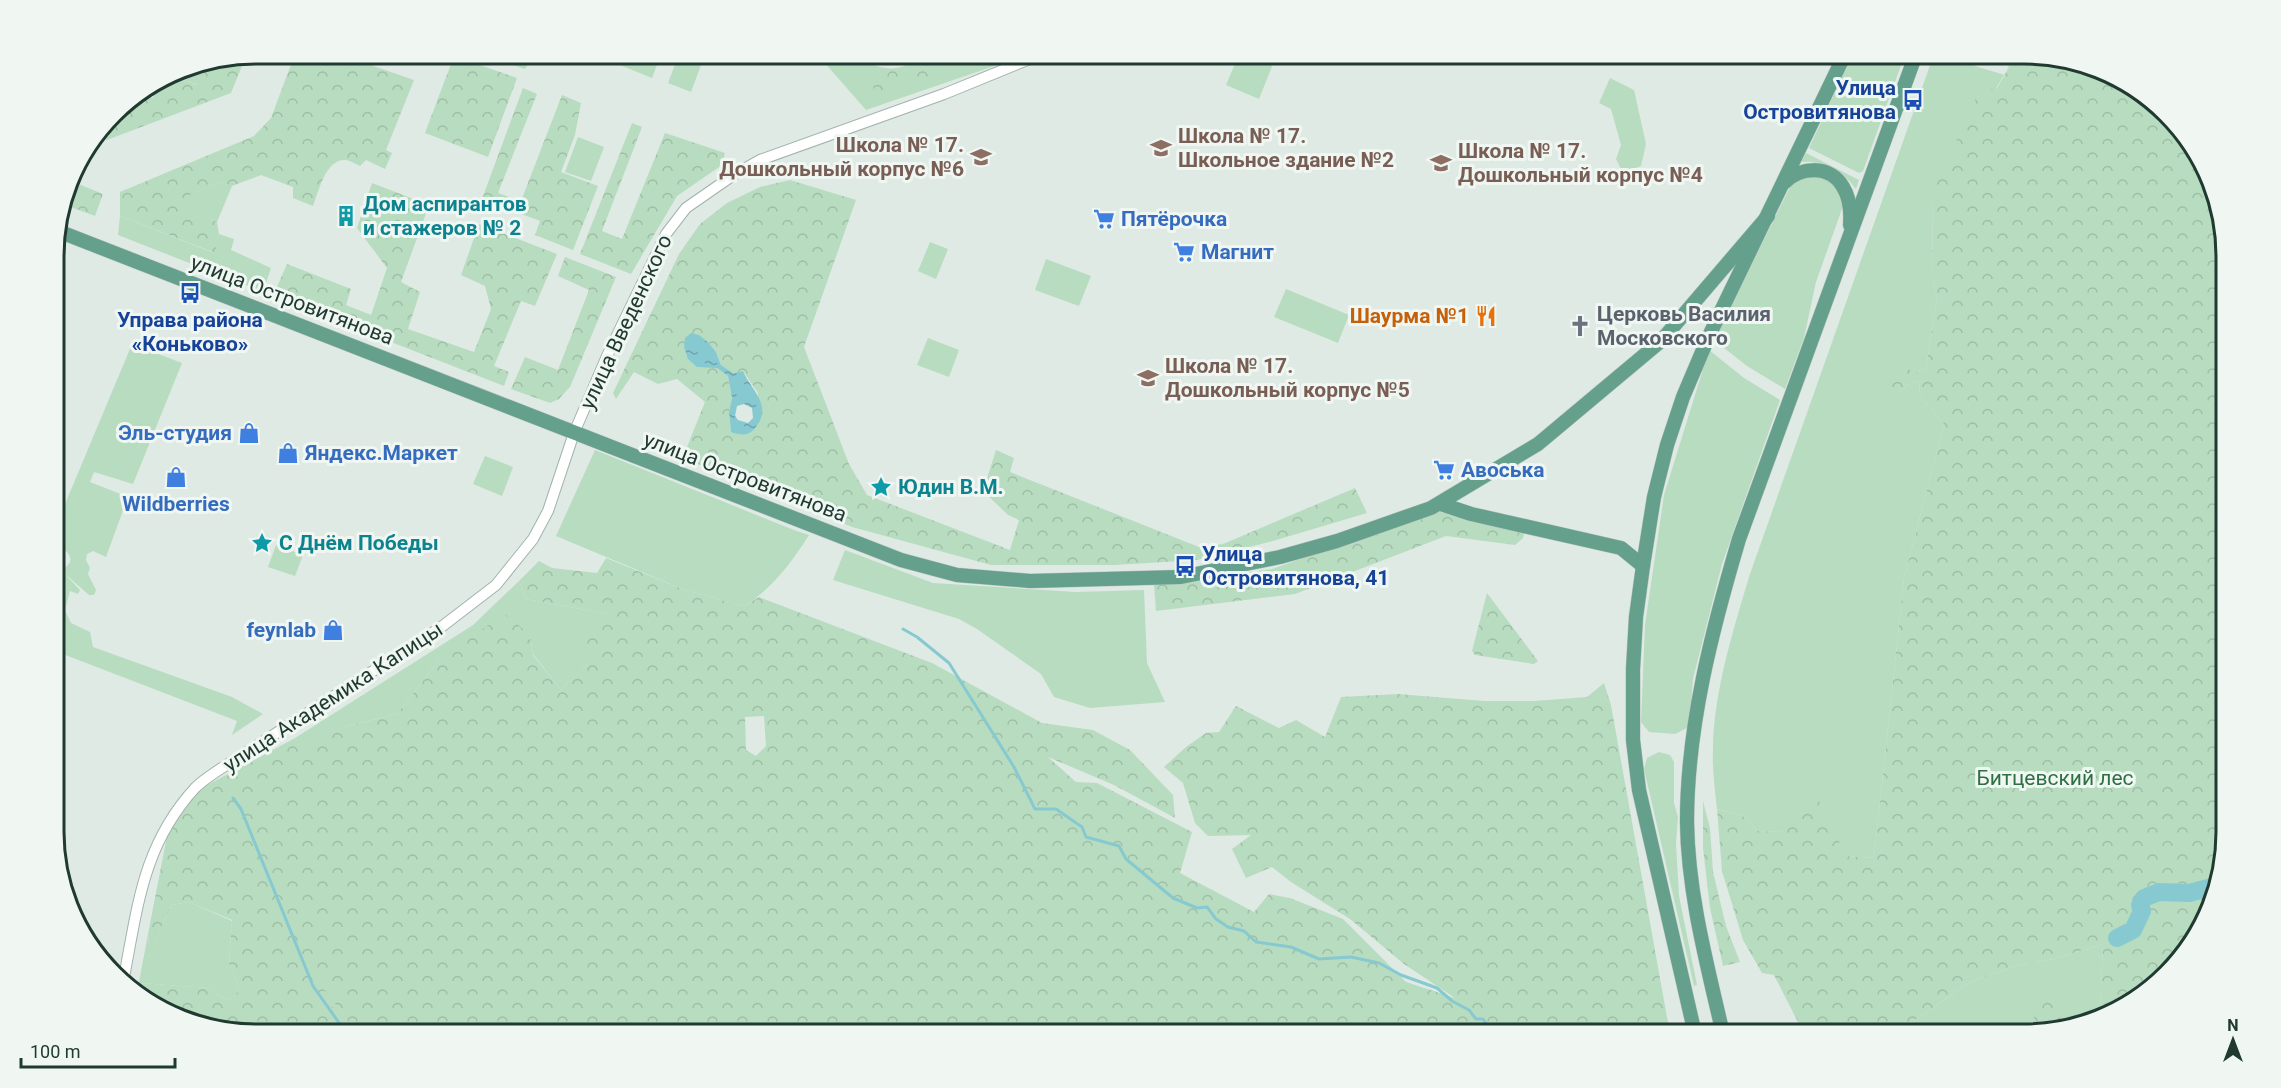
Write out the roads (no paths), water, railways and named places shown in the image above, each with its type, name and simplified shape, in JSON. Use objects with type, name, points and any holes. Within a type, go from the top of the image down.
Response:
[{"type":"main road","points":[[1692,1023],[1641,800],[1633,740],[1633,669],[1636,617],[1643,566],[1654,497],[1667,445],[1683,397],[1708,338],[1840,65]]},
{"type":"main road","points":[[1721,1023],[1699,925],[1690,869],[1687,822],[1691,765],[1704,676],[1719,607],[1739,539],[1912,65]]},
{"type":"main road","points":[[1781,185],[1797,172],[1804,170],[1819,170],[1835,177],[1844,188],[1849,201],[1849,233]]},
{"type":"main road","name":"улица Островитянова","points":[[66,234],[901,560],[957,576],[1030,581],[1186,576],[1280,557],[1337,541],[1442,504],[1539,444],[1661,341],[1768,216]]},
{"type":"main road","points":[[1442,504],[1534,530],[1598,541],[1621,548],[1643,566]]},
{"type":"street","name":"улица Введенского","points":[[574,433],[648,268],[666,234],[686,208],[735,174],[760,160],[944,94],[1017,65]]},
{"type":"street","name":"улица Академика Капицы","points":[[125,971],[144,875],[161,836],[196,787],[440,628],[496,585],[533,539],[548,512],[574,433]]},
{"type":"water","points":[[691,333],[699,335],[716,352],[721,365],[733,373],[743,371],[759,398],[762,412],[761,419],[751,432],[741,434],[731,432],[729,412],[732,398],[728,376],[717,368],[697,367],[688,359],[684,347],[685,338]],"holes":[[[744,404],[752,408],[753,418],[748,423],[738,420],[735,416],[737,406]]]},
{"type":"waterway","points":[[903,629],[917,637],[949,663],[1014,767],[1035,809],[1056,809],[1082,827],[1086,837],[1119,846],[1126,859],[1173,898],[1197,908],[1207,907],[1216,919],[1228,927],[1244,931],[1256,942],[1291,947],[1319,959],[1351,957],[1379,963],[1401,975],[1437,988],[1452,1001],[1469,1010],[1476,1019],[1483,1019],[1486,1023]]},
{"type":"waterway","points":[[233,798],[241,809],[313,986],[340,1024]]},
{"type":"waterway","points":[[2117,938],[2133,930],[2142,911],[2140,905],[2144,898],[2159,892],[2189,893],[2207,888]]},
{"type":"place","name":"Улица Островитянова","points":[[1913,100]]},
{"type":"place","name":"Школа № 17. Школьное здание №2","points":[[1161,148]]},
{"type":"place","name":"Школа № 17. Дошкольный корпус №6","points":[[981,157]]},
{"type":"place","name":"Школа № 17. Дошкольный корпус №4","points":[[1441,163]]},
{"type":"place","name":"Дом аспирантов и стажеров № 2","points":[[346,216]]},
{"type":"place","name":"Пятёрочка","points":[[1104,219]]},
{"type":"place","name":"Магнит","points":[[1184,252]]},
{"type":"place","name":"Управа района «Коньково»","points":[[190,293]]},
{"type":"place","name":"Шаурма №1","points":[[1486,316]]},
{"type":"place","name":"Церковь Василия Московского","points":[[1580,326]]},
{"type":"place","name":"Школа № 17. Дошкольный корпус №5","points":[[1148,378]]},
{"type":"place","name":"Эль-студия","points":[[249,433]]},
{"type":"place","name":"Яндекс.Маркет","points":[[288,453]]},
{"type":"place","name":"Авоська","points":[[1444,470]]},
{"type":"place","name":"Wildberries","points":[[176,477]]},
{"type":"place","name":"Юдин В.М.","points":[[881,487]]},
{"type":"place","name":"С Днём Победы","points":[[262,543]]},
{"type":"place","name":"Улица Островитянова, 41","points":[[1185,566]]},
{"type":"place","name":"feynlab","points":[[333,630]]},
{"type":"park label","name":"Битцевский лес","points":[[2055,778]]}]
